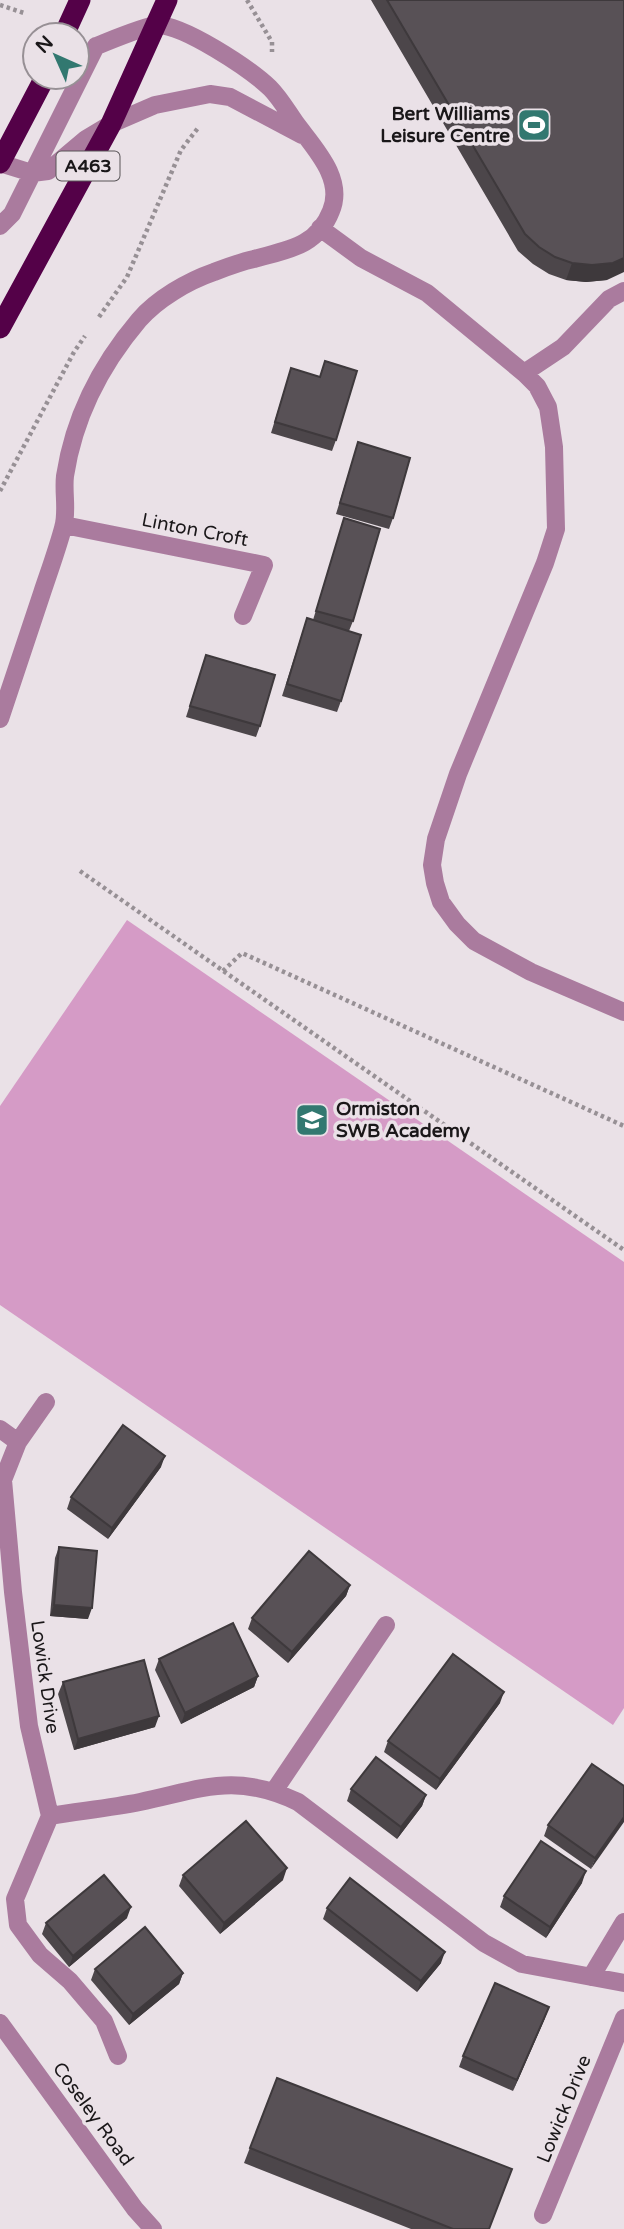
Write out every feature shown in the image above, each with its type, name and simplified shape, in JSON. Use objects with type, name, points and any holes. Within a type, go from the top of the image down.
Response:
[{"type":"highway","points":[[70,21],[80,0]]},
{"type":"highway","name":"A463","points":[[0,328],[110,124],[167,0]]},
{"type":"highway","points":[[0,163],[38,91]]},
{"type":"street","points":[[0,226],[12,214],[96,46],[156,25],[190,34],[234,61],[271,89],[320,153],[330,173],[335,194],[331,211],[307,242],[289,251],[255,258],[210,273],[171,293],[141,318],[109,359],[87,397],[67,464],[63,488],[64,525],[0,719]]},
{"type":"street","points":[[0,163],[32,173],[48,171],[86,139],[110,124],[155,105],[210,94],[230,97],[306,137]]},
{"type":"street","points":[[320,228],[361,258],[427,293],[524,373],[537,386],[548,407],[554,447],[556,529],[545,563],[458,774],[436,839],[432,865],[441,902],[474,941],[531,972],[624,1012]]},
{"type":"street","points":[[524,373],[563,347],[609,299],[624,291]]},
{"type":"street","name":"Linton Croft","points":[[64,525],[264,565],[243,616]]},
{"type":"street","name":"Lowick Drive","points":[[46,1402],[18,1442],[4,1480],[13,1592],[29,1726],[50,1816]]},
{"type":"street","points":[[0,1429],[18,1442]]},
{"type":"street","points":[[274,1791],[386,1625]]},
{"type":"street","points":[[118,2056],[104,2021],[70,1981],[40,1955],[18,1925],[15,1899],[50,1816],[140,1802],[207,1786],[240,1785],[274,1791],[298,1802],[484,1943],[523,1964],[624,1983]]},
{"type":"street","points":[[591,1977],[624,1922]]},
{"type":"street","name":"Lowick Drive","points":[[543,2215],[624,2018]]},
{"type":"street","name":"Coseley Road","points":[[0,2023],[135,2209],[153,2229]]},
{"type":"path","points":[[247,0],[272,42],[271,89]]},
{"type":"path","points":[[0,5],[24,13]]},
{"type":"path","points":[[97,320],[127,277],[181,150],[203,121]]},
{"type":"path","points":[[0,491],[74,352],[89,330]]},
{"type":"path","points":[[79,871],[624,1250]]},
{"type":"path","points":[[223,971],[242,953],[624,1126]]},
{"type":"shaded area","points":[[127,920],[624,1262],[624,1708],[613,1725],[0,1305],[0,1106]]},
{"type":"building","name":"Bert Williams Leisure Centre","points":[[387,0],[624,0],[624,258],[613,263],[572,263],[555,257],[525,234]]},
{"type":"building","points":[[325,361],[357,371],[336,440],[275,422],[291,368],[320,377]]},
{"type":"building","points":[[358,442],[410,458],[393,518],[340,503]]},
{"type":"building","points":[[344,518],[380,529],[353,621],[316,611]]},
{"type":"building","points":[[307,618],[361,635],[341,701],[287,684]]},
{"type":"building","points":[[206,655],[275,675],[260,726],[190,706]]},
{"type":"building","points":[[123,1425],[165,1456],[112,1528],[71,1497]]},
{"type":"building","points":[[59,1547],[97,1551],[92,1608],[54,1605]]},
{"type":"building","points":[[309,1551],[350,1585],[292,1652],[252,1618]]},
{"type":"building","points":[[233,1623],[258,1676],[185,1713],[159,1659]]},
{"type":"building","points":[[453,1654],[504,1692],[440,1779],[388,1741]]},
{"type":"building","points":[[144,1660],[159,1716],[78,1739],[63,1682]]},
{"type":"building","points":[[376,1757],[426,1795],[401,1827],[351,1789]]},
{"type":"building","points":[[592,1764],[624,1786],[624,1817],[595,1858],[548,1825]]},
{"type":"building","points":[[246,1821],[287,1868],[224,1923],[183,1875]]},
{"type":"building","points":[[541,1841],[586,1871],[550,1927],[504,1896]]},
{"type":"building","points":[[104,1875],[131,1907],[73,1956],[46,1923]]},
{"type":"building","points":[[350,1878],[445,1952],[421,1981],[327,1908]]},
{"type":"building","points":[[145,1927],[183,1973],[133,2014],[95,1969]]},
{"type":"building","points":[[495,1983],[549,2007],[517,2080],[463,2056]]},
{"type":"building","points":[[277,2078],[512,2169],[489,2229],[453,2229],[250,2148]]},
{"type":"place","name":"Bert Williams Leisure Centre","points":[[534,125]]},
{"type":"place","name":"Ormiston SWB Academy","points":[[312,1120]]}]
